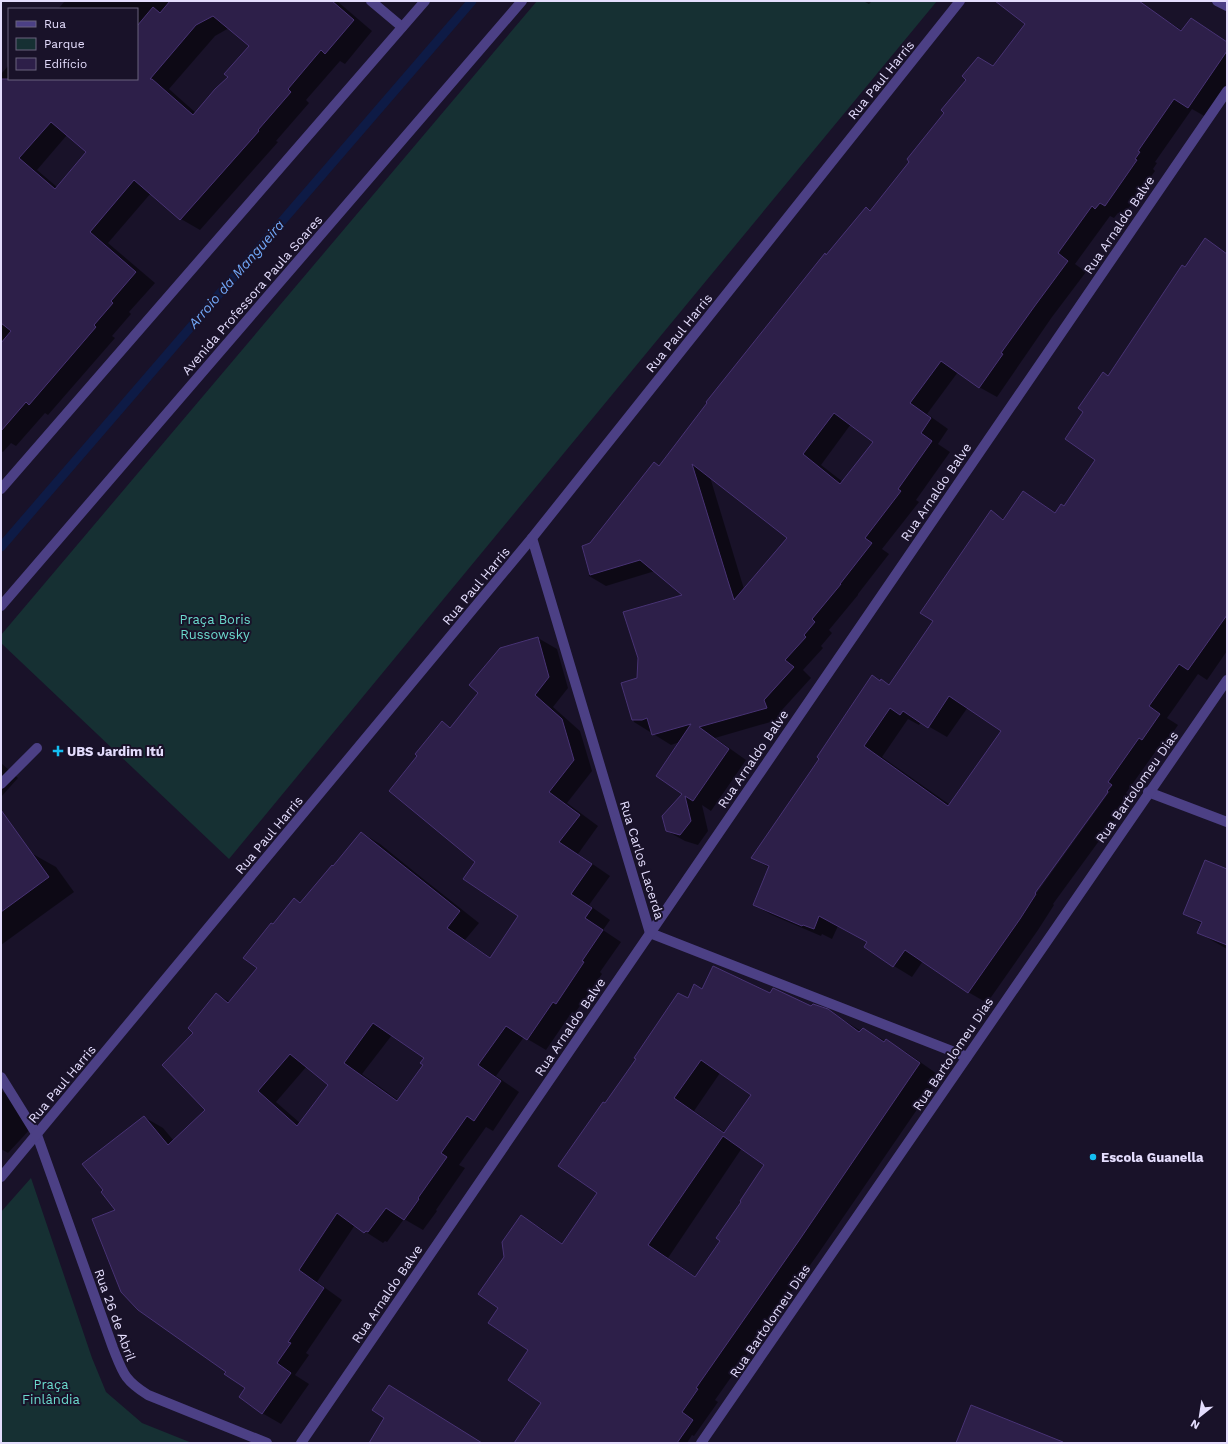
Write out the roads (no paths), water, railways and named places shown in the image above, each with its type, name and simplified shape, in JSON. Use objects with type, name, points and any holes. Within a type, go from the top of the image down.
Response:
[{"type":"street","points":[[371,1],[402,27]]},
{"type":"street","points":[[1,489],[425,1]]},
{"type":"street","name":"Avenida Professora Paula Soares","points":[[1,606],[522,1]]},
{"type":"street","name":"Rua Paul Harris","points":[[1,1177],[532,538],[960,1]]},
{"type":"street","points":[[1218,1],[1227,6]]},
{"type":"street","name":"Rua Arnaldo Balve","points":[[301,1443],[1227,91]]},
{"type":"street","name":"Rua Carlos Lacerda","points":[[532,538],[650,933],[967,1057]]},
{"type":"street","name":"Rua Bartolomeu Dias","points":[[702,1443],[1148,792],[1227,680]]},
{"type":"street","points":[[1,784],[37,748]]},
{"type":"street","points":[[1148,792],[1227,822]]},
{"type":"street","name":"Rua 26 de Abril","points":[[1,1077],[37,1135],[123,1374],[134,1387],[148,1395],[267,1443]]},
{"type":"waterway","name":"Arroio da Mangueira","points":[[1,547],[472,1]]},
{"type":"place","name":"UBS Jardim Itú","points":[[58,751]]},
{"type":"place","name":"Escola Guanella","points":[[1093,1157]]},
{"type":"park label","name":"Praça Boris Russowsky","points":[[215,626]]},
{"type":"park label","name":"Praça Finlândia","points":[[51,1392]]}]
